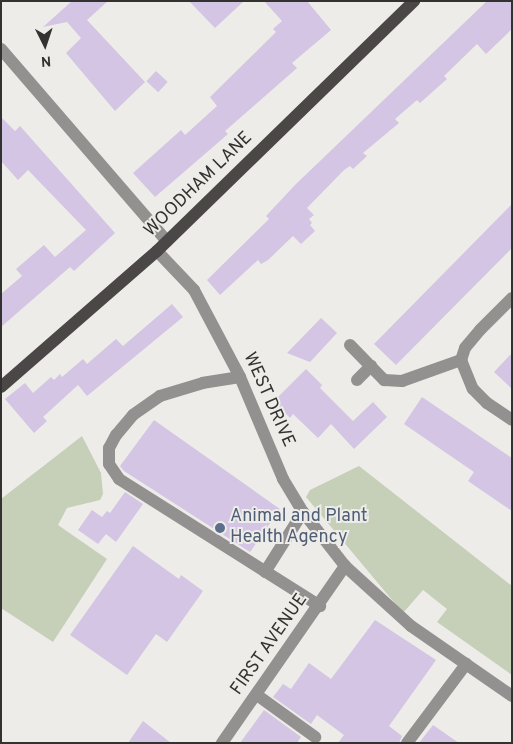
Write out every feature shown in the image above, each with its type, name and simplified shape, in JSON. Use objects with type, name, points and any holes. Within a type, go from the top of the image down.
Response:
[{"type":"main road","name":"WOODHAM LANE","points":[[2,384],[157,251],[414,1]]},
{"type":"street","points":[[1,49],[166,241]]},
{"type":"street","name":"WEST DRIVE","points":[[157,251],[194,290],[240,377],[283,479],[303,512],[345,566],[410,626],[512,696]]},
{"type":"street","points":[[350,345],[384,380],[402,382],[461,360],[470,342],[512,298]]},
{"type":"street","points":[[461,360],[474,389],[487,403],[512,420]]},
{"type":"street","points":[[358,380],[371,366]]},
{"type":"street","points":[[240,377],[204,382],[160,396],[133,415],[116,435],[109,448],[109,464],[119,479],[320,606]]},
{"type":"street","points":[[266,572],[303,512]]},
{"type":"street","name":"FIRST AVENUE","points":[[222,743],[320,606],[345,566]]},
{"type":"street","points":[[407,743],[466,664]]},
{"type":"street","points":[[257,695],[315,736]]},
{"type":"green space","points":[[82,436],[101,473],[103,494],[100,500],[67,508],[58,525],[107,559],[53,642],[1,608],[1,499]]},
{"type":"green space","points":[[359,466],[512,586],[512,675],[437,622],[447,609],[423,590],[403,613],[306,497],[310,490]]},
{"type":"building","points":[[72,1],[108,1],[87,20],[145,82],[115,111],[66,53],[81,38],[67,22],[43,27]]},
{"type":"building","points":[[189,1],[244,1],[215,28]]},
{"type":"building","points":[[264,1],[307,1],[331,30],[292,63],[297,68],[225,131],[228,134],[155,197],[133,173],[181,130],[185,135],[217,106],[210,97],[276,32],[273,29],[282,21]]},
{"type":"building","points":[[487,1],[512,1],[512,29],[486,54],[477,44],[444,76],[447,79],[420,103],[417,100],[395,119],[399,123],[363,153],[367,156],[353,169],[350,166],[344,170],[307,208],[314,215],[309,219],[312,223],[310,225],[315,231],[301,244],[293,236],[268,260],[261,264],[258,260],[220,295],[207,280],[269,219],[266,216],[296,184]]},
{"type":"building","points":[[156,71],[168,82],[158,92],[146,81]]},
{"type":"building","points":[[1,117],[15,131],[20,126],[115,233],[74,271],[70,267],[1,327],[1,294],[22,276],[16,269],[44,245],[55,257],[86,230],[28,170],[18,180],[1,161]]},
{"type":"building","points":[[512,204],[512,248],[396,365],[374,344]]},
{"type":"building","points":[[172,304],[183,317],[87,396],[78,385],[43,417],[47,421],[34,433],[5,399],[25,383],[33,393],[51,377],[54,380],[60,374],[62,377],[83,359],[87,364],[116,339],[123,346]]},
{"type":"building","points":[[321,318],[337,333],[310,362],[287,353]]},
{"type":"building","points":[[512,353],[512,389],[494,372]]},
{"type":"building","points":[[306,369],[322,385],[320,388],[353,421],[373,402],[387,417],[354,449],[331,424],[318,438],[293,414],[290,418],[274,401]]},
{"type":"building","points":[[422,397],[512,458],[512,511],[468,481],[474,472],[404,424]]},
{"type":"building","points":[[154,420],[280,509],[250,552],[124,471],[120,466]]},
{"type":"building","points":[[125,492],[143,504],[116,542],[106,534],[98,544],[78,530],[92,510],[102,517],[107,511],[110,513]]},
{"type":"building","points":[[133,546],[179,579],[181,575],[203,591],[167,642],[156,634],[127,675],[70,635]]},
{"type":"building","points":[[375,620],[436,660],[389,726],[402,736],[399,743],[338,743],[344,735],[317,715],[311,724],[273,697],[283,684],[291,689],[309,663],[331,679]]},
{"type":"building","points":[[264,710],[301,737],[297,743],[240,743]]},
{"type":"building","points":[[143,721],[171,743],[128,743]]},
{"type":"building","points":[[433,725],[459,743],[419,743]]},
{"type":"place","name":"Animal and Plant Health Agency","points":[[220,528]]}]
